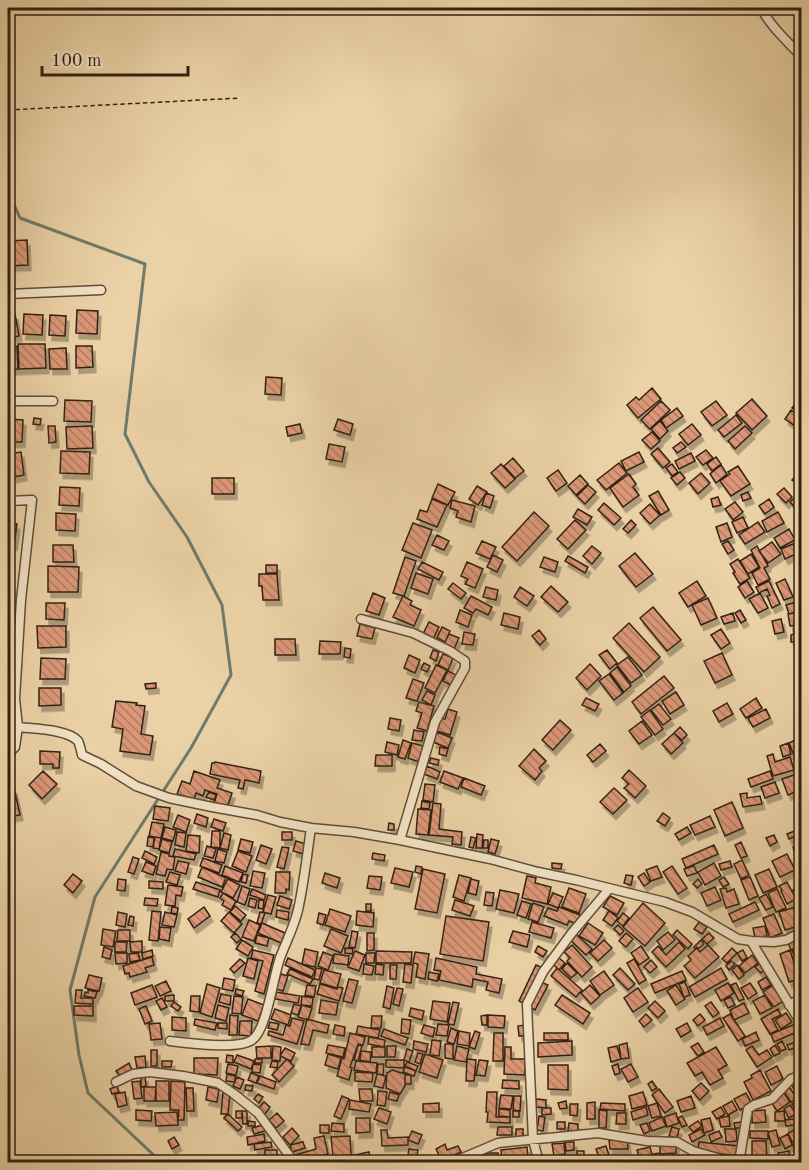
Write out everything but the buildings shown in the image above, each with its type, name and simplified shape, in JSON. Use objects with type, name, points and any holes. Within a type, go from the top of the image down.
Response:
[{"type":"street","points":[[761,8],[773,26],[801,57]]},
{"type":"street","points":[[8,294],[101,290]]},
{"type":"street","points":[[8,401],[53,401]]},
{"type":"street","points":[[8,501],[33,500],[21,600],[15,699],[18,727],[15,747],[8,754]]},
{"type":"street","points":[[361,620],[413,633],[465,661],[465,668],[435,722],[400,840]]},
{"type":"street","points":[[18,727],[70,735],[79,742],[82,755],[136,786],[169,798],[311,828],[354,831],[400,840],[665,902],[692,912],[738,939],[774,942],[786,940],[801,932]]},
{"type":"street","points":[[170,1041],[208,1045],[231,1044],[250,1042],[257,1036],[280,958],[288,943],[296,916],[311,828]]},
{"type":"street","points":[[539,1162],[533,1140],[527,1004],[543,972],[609,889]]},
{"type":"street","points":[[752,941],[801,1025]]},
{"type":"street","points":[[789,1005],[801,998]]},
{"type":"street","points":[[116,1082],[133,1074],[150,1072],[218,1083],[258,1113],[294,1162]]},
{"type":"street","points":[[738,1162],[748,1109],[772,1100],[791,1079],[801,1074]]},
{"type":"street","points":[[453,1162],[498,1143],[598,1134],[647,1141],[677,1142],[710,1160],[732,1162]]},
{"type":"path","points":[[8,110],[240,98]]},
{"type":"waterway","points":[[8,191],[20,218],[145,264],[125,434],[149,482],[187,537],[222,605],[231,675],[191,748],[95,897],[70,990],[79,1055],[88,1093],[161,1162]]}]
